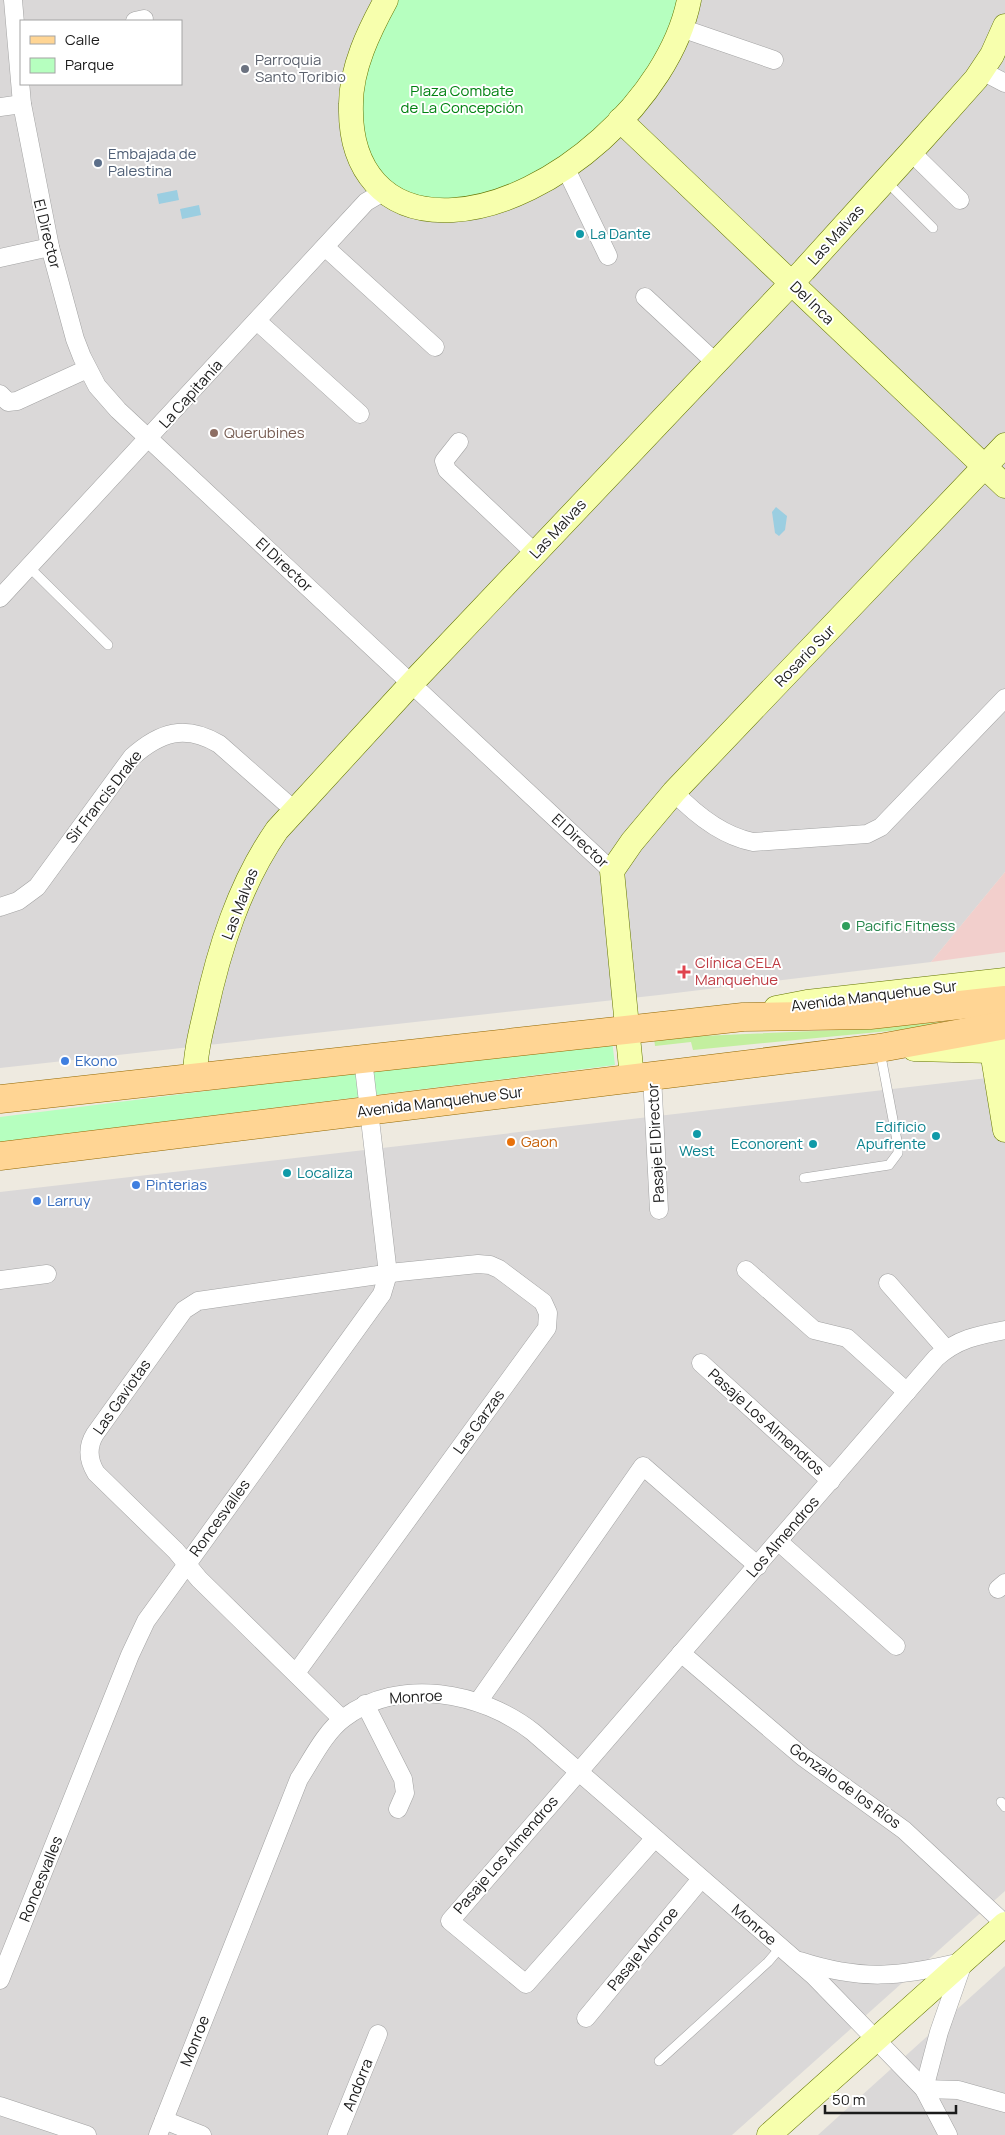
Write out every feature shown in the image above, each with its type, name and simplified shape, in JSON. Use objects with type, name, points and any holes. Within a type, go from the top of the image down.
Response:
[{"type":"main road","name":"Avenida Manquehue Sur","points":[[0,1099],[743,1017],[870,1015],[1005,1000]]},
{"type":"main road","name":"Avenida Manquehue Sur","points":[[0,1156],[880,1048],[1005,1025]]},
{"type":"street","name":"El Director","points":[[13,0],[20,66]]},
{"type":"street","points":[[386,0],[364,47],[350,103],[353,133],[358,155],[366,173],[383,192],[412,205],[434,209],[471,208],[519,193],[565,167],[596,143],[632,108],[659,71],[681,28],[689,0]]},
{"type":"street","name":"Las Malvas","points":[[195,1078],[195,1061],[211,988],[238,900],[262,852],[294,810],[791,283],[911,152],[982,71],[1005,26]]},
{"type":"street","points":[[681,28],[774,60]]},
{"type":"street","points":[[982,71],[1005,83]]},
{"type":"street","name":"El Director","points":[[21,85],[22,104],[50,247],[74,339],[87,369],[107,399],[149,440],[612,871],[627,1030],[642,1077]]},
{"type":"street","points":[[0,107],[22,104]]},
{"type":"street","name":"Del Inca","points":[[620,120],[1005,486]]},
{"type":"street","points":[[911,152],[960,200]]},
{"type":"street","points":[[565,167],[608,256]]},
{"type":"street","name":"La Capitanía","points":[[0,598],[149,440],[366,202],[383,192]]},
{"type":"street","points":[[0,258],[50,247]]},
{"type":"street","points":[[325,247],[435,347]]},
{"type":"street","points":[[645,297],[716,362]]},
{"type":"street","points":[[257,321],[360,414]]},
{"type":"street","points":[[0,394],[8,402],[17,401],[87,369]]},
{"type":"street","points":[[459,442],[444,461],[447,470],[535,554]]},
{"type":"street","name":"Rosario Sur","points":[[612,871],[632,842],[674,792],[1005,445]]},
{"type":"street","points":[[674,792],[689,808],[736,839],[753,842],[867,834],[881,827],[1005,698]]},
{"type":"street","name":"Sir Francis Drake","points":[[0,907],[18,901],[37,887],[132,758],[151,741],[162,736],[187,732],[214,741],[294,810]]},
{"type":"street","name":"Avenida Manquehue Sur","points":[[743,1017],[807,1002],[1005,980]]},
{"type":"street","name":"Avenida Manquehue Sur","points":[[880,1048],[998,1050]]},
{"type":"street","points":[[998,1050],[1005,1130]]},
{"type":"street","name":"Roncesvalles","points":[[0,1980],[138,1635],[382,1294],[388,1274],[363,1059]]},
{"type":"street","name":"Pasaje El Director","points":[[642,1077],[659,1210]]},
{"type":"street","name":"Las Garzas","points":[[296,1673],[543,1334],[548,1321],[548,1314],[543,1302],[490,1265],[478,1264],[388,1274]]},
{"type":"street","points":[[746,1270],[814,1330],[847,1338],[908,1392]]},
{"type":"street","points":[[0,1280],[47,1274]]},
{"type":"street","name":"Las Gaviotas","points":[[342,1719],[96,1473],[89,1452],[95,1434],[184,1310],[198,1301],[388,1274]]},
{"type":"street","points":[[888,1283],[946,1349]]},
{"type":"street","name":"Los Almendros","points":[[577,1772],[946,1349],[968,1337],[1005,1330]]},
{"type":"street","name":"Pasaje Los Almendros","points":[[701,1363],[831,1481]]},
{"type":"street","points":[[478,1702],[643,1466],[758,1566]]},
{"type":"street","points":[[779,1542],[896,1646]]},
{"type":"street","name":"Gonzalo de los Ríos","points":[[681,1653],[803,1757],[904,1830],[1005,1924]]},
{"type":"street","name":"Monroe","points":[[161,2128],[299,1779],[322,1744],[342,1719],[365,1704],[396,1696],[422,1694],[444,1695],[478,1702],[517,1720],[780,1948],[798,1960],[924,2089],[948,2135]]},
{"type":"street","points":[[365,1704],[403,1779],[404,1793],[398,1809]]},
{"type":"street","name":"Pasaje Los Almendros","points":[[577,1772],[450,1921],[526,1984],[654,1839]]},
{"type":"street","name":"Pasaje Monroe","points":[[586,2018],[701,1879]]},
{"type":"street","points":[[769,2135],[1005,1924]]},
{"type":"street","name":"Monroe","points":[[798,1960],[844,1973],[876,1976],[921,1972],[964,1961]]},
{"type":"street","points":[[964,1961],[939,2032],[924,2089],[958,2090],[1005,2103]]},
{"type":"street","name":"Andorra","points":[[338,2135],[378,2034]]},
{"type":"street","points":[[0,2106],[87,2135]]},
{"type":"street","points":[[161,2128],[202,2135]]},
{"type":"lane","points":[[885,180],[933,228]]},
{"type":"lane","points":[[29,567],[108,645]]},
{"type":"lane","points":[[804,1178],[889,1164],[895,1159],[898,1146],[880,1048]]},
{"type":"lane","points":[[659,2061],[768,1962],[780,1948]]},
{"type":"shaded area","points":[[0,0],[1005,0],[1005,872],[931,962],[659,995],[0,1068]]},
{"type":"shaded area","points":[[1005,872],[1005,952],[931,962]]},
{"type":"shaded area","points":[[1005,1076],[1005,1891],[732,2135],[0,2135],[0,1192]]},
{"type":"shaded area","points":[[1005,1966],[1005,2135],[818,2135]]},
{"type":"green space","name":"Plaza Combate de La Concepción","points":[[397,0],[682,0],[648,75],[606,121],[549,169],[461,203],[415,197],[380,177],[366,145],[360,107],[366,71],[386,19]]},
{"type":"green space","points":[[951,1021],[951,1025],[693,1050],[691,1042],[655,1046],[654,1038],[861,1029]]},
{"type":"green space","points":[[612,1040],[615,1065],[0,1142],[0,1117]]},
{"type":"water","points":[[177,190],[179,200],[159,204],[157,194]]},
{"type":"water","points":[[199,205],[201,215],[182,219],[180,209]]},
{"type":"water","points":[[776,507],[787,516],[785,530],[779,536],[775,533],[772,512]]},
{"type":"place","name":"Parroquia Santo Toribio","points":[[245,69]]},
{"type":"place","name":"Embajada de Palestina","points":[[98,163]]},
{"type":"place","name":"La Dante","points":[[580,234]]},
{"type":"place","name":"Querubines","points":[[214,433]]},
{"type":"place","name":"Pacific Fitness","points":[[846,926]]},
{"type":"place","name":"Clínica CELA Manquehue","points":[[684,972]]},
{"type":"place","name":"Ekono","points":[[65,1061]]},
{"type":"place","name":"West","points":[[697,1134]]},
{"type":"place","name":"Edificio Apufrente","points":[[936,1136]]},
{"type":"place","name":"Gaon","points":[[511,1142]]},
{"type":"place","name":"Econorent","points":[[813,1144]]},
{"type":"place","name":"Localiza","points":[[287,1173]]},
{"type":"place","name":"Pinterias","points":[[136,1185]]},
{"type":"place","name":"Larruy","points":[[37,1201]]}]
